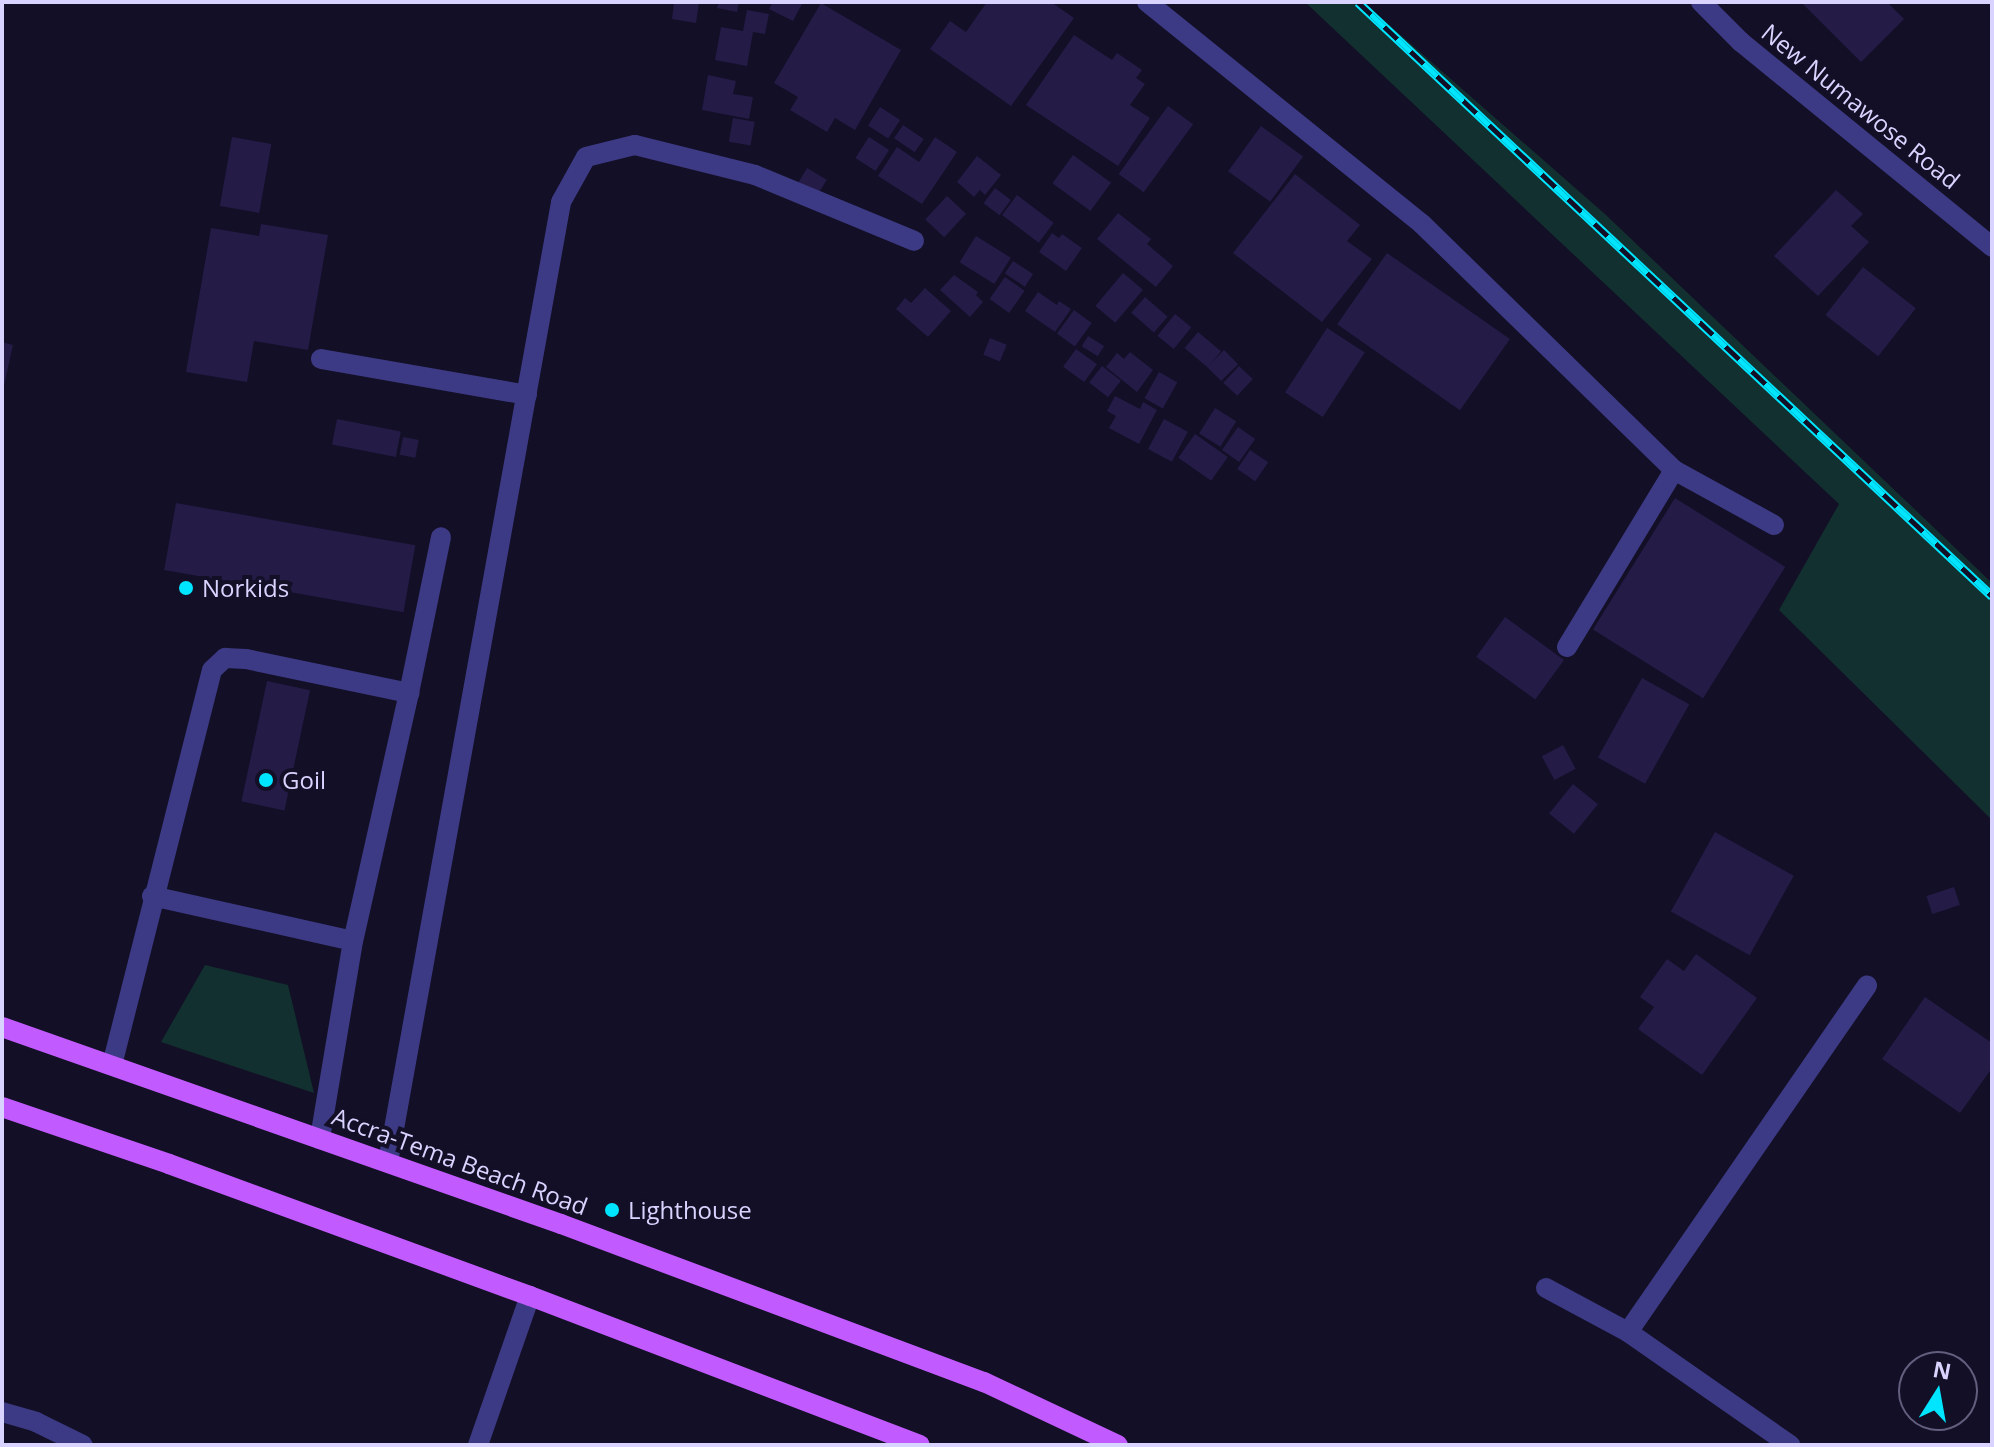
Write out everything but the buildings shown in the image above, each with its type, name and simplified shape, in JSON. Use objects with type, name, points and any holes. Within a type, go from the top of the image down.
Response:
[{"type":"main road","name":"Accra-Tema Beach Road","points":[[2,1027],[388,1162],[984,1382],[1118,1445]]},
{"type":"main road","points":[[2,1107],[169,1164],[530,1296],[920,1445]]},
{"type":"street","points":[[1147,2],[1422,224],[1674,470],[1774,525]]},
{"type":"street","name":"New Numawose Road","points":[[1701,2],[1741,42],[1992,247]]},
{"type":"street","points":[[388,1162],[561,202],[586,157],[635,145],[755,175],[914,241]]},
{"type":"street","points":[[321,359],[527,395]]},
{"type":"street","points":[[1567,647],[1674,470]]},
{"type":"street","points":[[320,1139],[353,941],[441,537]]},
{"type":"street","points":[[112,1065],[152,896],[212,670],[225,658],[246,659],[409,693]]},
{"type":"street","points":[[152,896],[353,941]]},
{"type":"street","points":[[1628,1332],[1867,986]]},
{"type":"street","points":[[1546,1288],[1628,1332],[1790,1445]]},
{"type":"street","points":[[478,1445],[530,1296]]},
{"type":"street","points":[[2,1412],[36,1422],[83,1445]]},
{"type":"green space","points":[[1305,2],[1363,2],[1606,215],[1992,583],[1992,820],[1779,610],[1839,504]]},
{"type":"green space","points":[[205,965],[288,985],[314,1093],[161,1042]]},
{"type":"railway","points":[[1358,2],[1992,596]]},
{"type":"place","name":"Norkids","points":[[186,588]]},
{"type":"place","name":"Goil","points":[[266,780]]},
{"type":"place","name":"Lighthouse","points":[[612,1210]]}]
